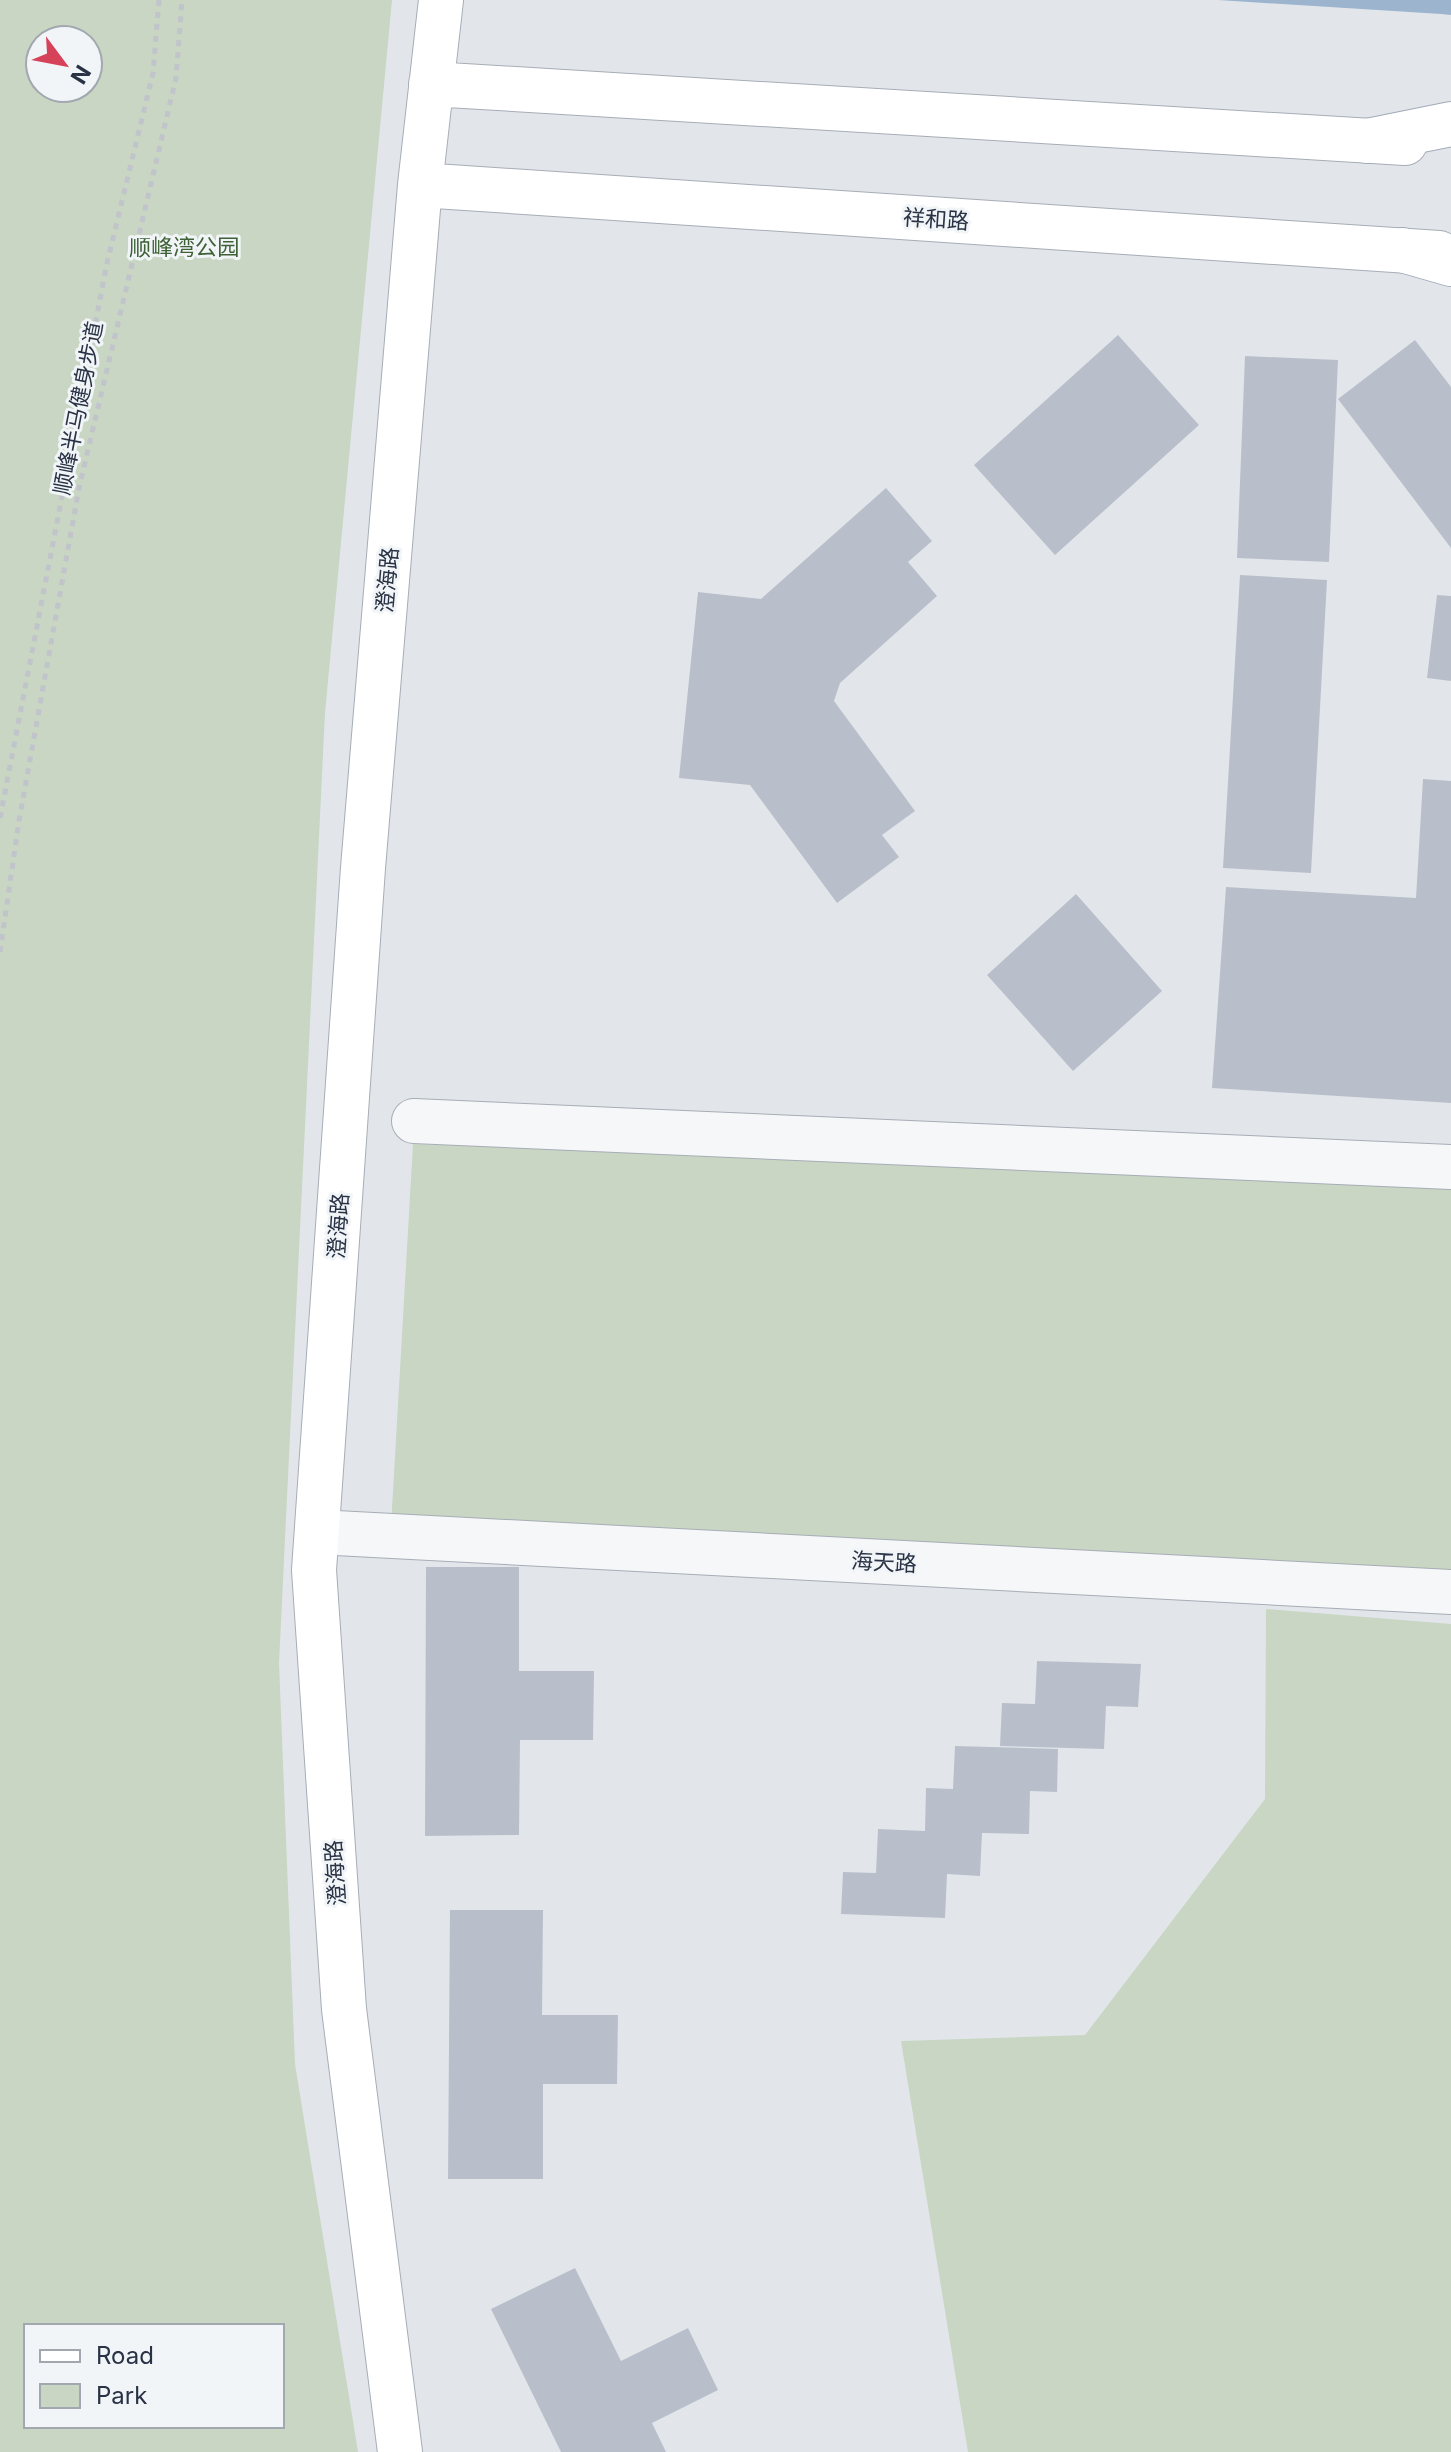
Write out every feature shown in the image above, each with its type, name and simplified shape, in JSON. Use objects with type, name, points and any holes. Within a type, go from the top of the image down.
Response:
[{"type":"street","name":"澄海路","points":[[400,2452],[344,2009],[314,1570],[364,852],[420,185],[441,0]]},
{"type":"street","points":[[431,84],[1451,146]]},
{"type":"street","points":[[1367,141],[1451,124]]},
{"type":"street","name":"祥和路","points":[[420,185],[1451,254]]},
{"type":"street","points":[[1402,250],[1451,264]]},
{"type":"street","points":[[414,1121],[1451,1167]]},
{"type":"street","name":"海天路","points":[[317,1532],[1451,1592]]},
{"type":"path","name":"顺峰半马健身步道","points":[[0,818],[107,263],[153,73],[159,0]]},
{"type":"path","points":[[0,952],[19,821],[79,488],[176,78],[182,0]]},
{"type":"green space","name":"顺峰湾公园","points":[[0,0],[392,0],[325,713],[279,1663],[295,2064],[358,2452],[0,2452]]},
{"type":"green space","points":[[413,1144],[1451,1179],[1451,1570],[391,1526]]},
{"type":"green space","points":[[1266,1609],[1451,1624],[1451,2452],[968,2452],[901,2041],[1085,2035],[1265,1799]]},
{"type":"water","points":[[1218,0],[1451,0],[1451,15],[1441,14]]},
{"type":"building","points":[[1118,335],[1199,425],[1055,555],[974,465]]},
{"type":"building","points":[[1415,340],[1451,387],[1451,548],[1338,399]]},
{"type":"building","points":[[1245,356],[1338,360],[1329,562],[1237,558]]},
{"type":"building","points":[[886,488],[932,541],[908,562],[937,596],[840,683],[834,701],[915,811],[882,835],[899,857],[837,903],[750,785],[679,778],[698,592],[761,599]]},
{"type":"building","points":[[1240,575],[1327,580],[1311,873],[1223,868]]},
{"type":"building","points":[[1437,595],[1451,596],[1451,681],[1427,678]]},
{"type":"building","points":[[1423,779],[1451,781],[1451,1103],[1212,1088],[1226,887],[1416,898]]},
{"type":"building","points":[[1076,894],[1162,991],[1073,1071],[987,975]]},
{"type":"building","points":[[426,1567],[519,1567],[519,1671],[594,1671],[593,1740],[520,1740],[519,1835],[425,1836]]},
{"type":"building","points":[[1037,1661],[1141,1664],[1138,1707],[1106,1706],[1104,1749],[1000,1746],[1002,1703],[1035,1704]]},
{"type":"building","points":[[955,1746],[1058,1749],[1057,1792],[1030,1791],[1029,1834],[982,1833],[980,1876],[947,1874],[945,1918],[841,1914],[843,1872],[876,1873],[878,1829],[925,1831],[926,1788],[953,1789]]},
{"type":"building","points":[[450,1910],[543,1910],[542,2015],[618,2015],[617,2084],[543,2084],[543,2179],[448,2179]]},
{"type":"building","points":[[575,2268],[621,2361],[688,2328],[718,2390],[652,2423],[666,2452],[561,2452],[491,2309]]}]
